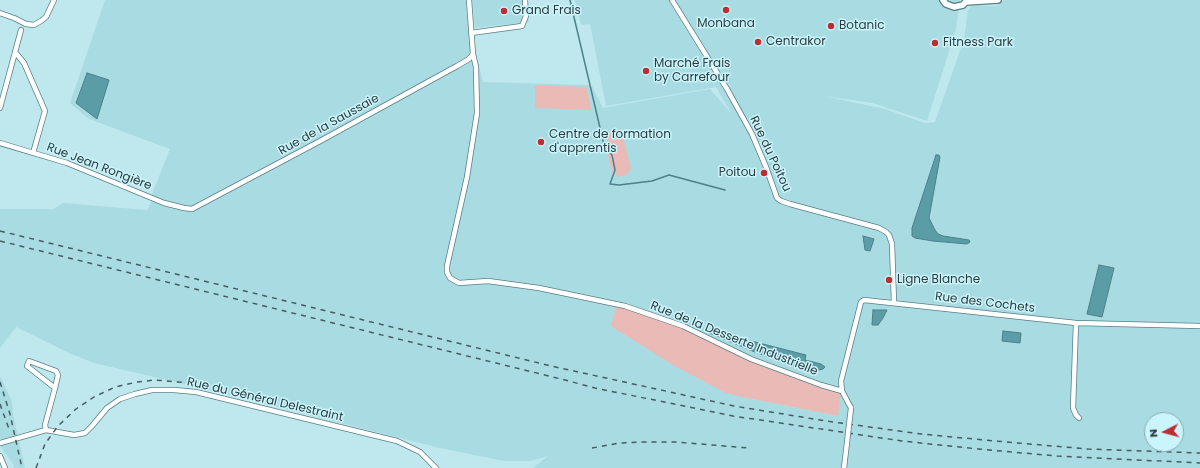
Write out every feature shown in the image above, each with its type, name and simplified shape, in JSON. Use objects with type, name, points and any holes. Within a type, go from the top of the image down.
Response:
[{"type":"street","points":[[0,13],[31,25],[41,21],[48,14],[54,0]]},
{"type":"street","name":"Rue de la Desserte Industrielle","points":[[469,0],[473,54],[476,67],[477,113],[467,177],[447,266],[448,274],[452,280],[465,283],[491,282],[539,288],[625,306],[683,326],[752,359],[821,385],[842,391]]},
{"type":"street","points":[[471,33],[522,26],[526,16],[525,0]]},
{"type":"street","name":"Rue du Poitou","points":[[672,0],[727,89],[752,134],[777,198],[786,202],[879,228],[889,235],[892,244],[894,303]]},
{"type":"street","points":[[942,0],[950,6],[959,7],[967,1],[998,0]]},
{"type":"street","points":[[0,108],[21,30]]},
{"type":"street","points":[[15,52],[24,63],[45,111],[33,153]]},
{"type":"street","name":"Rue de la Saussaie","points":[[192,209],[457,66],[473,54]]},
{"type":"street","name":"Rue Jean Rongière","points":[[0,143],[67,163],[164,203],[192,209]]},
{"type":"street","name":"Rue des Cochets","points":[[842,391],[842,377],[861,302],[864,300],[1076,323],[1200,326]]},
{"type":"street","points":[[1076,323],[1073,408],[1079,418]]},
{"type":"street","points":[[46,430],[45,425],[55,388],[58,375],[56,371],[29,361],[27,366],[55,388]]},
{"type":"street","name":"Rue du Général Delestraint","points":[[0,443],[46,430],[74,436],[85,433],[106,408],[120,399],[152,390],[174,390],[196,392],[398,441],[420,452],[436,468]]},
{"type":"street","points":[[842,391],[851,408],[844,468]]},
{"type":"street","points":[[0,456],[5,468]]},
{"type":"shaded area","points":[[105,0],[466,0],[468,22],[483,82],[589,85],[592,86],[603,108],[710,89],[731,113],[716,87],[606,106],[590,24],[581,25],[575,0],[960,0],[956,29],[927,121],[872,103],[824,96],[885,109],[925,123],[935,122],[964,39],[968,10],[972,6],[996,6],[1004,0],[1200,0],[1200,468],[533,468],[548,456],[530,461],[504,461],[440,448],[189,385],[94,363],[69,353],[16,327],[0,348],[0,209],[54,209],[63,203],[147,210],[152,200],[152,194],[170,149],[89,119],[70,103]],"holes":[[[821,385],[838,416],[742,397]]]},
{"type":"shaded area","points":[[472,0],[528,0],[529,22],[475,28]]},
{"type":"shaded area","points":[[87,73],[109,80],[97,119],[76,103]]},
{"type":"shaded area","points":[[535,85],[587,87],[591,110],[535,108]]},
{"type":"shaded area","points":[[621,129],[631,169],[626,175],[617,177],[616,173],[613,174],[606,148],[609,147],[607,131]]},
{"type":"shaded area","points":[[936,155],[939,155],[940,157],[929,218],[938,234],[969,240],[970,242],[967,244],[933,241],[915,238],[912,236],[912,228]]},
{"type":"shaded area","points":[[863,236],[874,239],[870,251],[865,250]]},
{"type":"shaded area","points":[[1099,265],[1114,268],[1102,317],[1087,314]]},
{"type":"shaded area","points":[[617,304],[670,320],[752,359],[841,391],[838,416],[726,393],[673,365],[611,326]]},
{"type":"shaded area","points":[[873,310],[887,310],[878,325],[872,325]]},
{"type":"shaded area","points":[[708,330],[806,355],[805,360],[821,364],[825,367],[819,370],[806,366],[804,370],[707,332]]},
{"type":"shaded area","points":[[1003,331],[1021,333],[1020,343],[1002,341]]},
{"type":"shaded area","points":[[0,376],[12,402],[13,415],[25,468],[14,468],[13,464],[0,446],[0,442],[2,441],[0,438]]},
{"type":"waterway","points":[[570,0],[605,149],[612,155],[615,170],[610,184],[619,185],[652,181],[669,175],[725,190]]},
{"type":"railway","points":[[0,231],[551,366],[734,406],[826,421],[921,434],[1088,449],[1200,453]]},
{"type":"railway","points":[[0,241],[595,388],[733,416],[902,441],[978,449],[1057,456],[1200,463]]},
{"type":"railway","points":[[36,468],[45,444],[58,426],[76,409],[94,397],[115,387],[137,382],[155,380],[189,383]]},
{"type":"railway","points":[[0,382],[10,414],[22,468]]},
{"type":"railway","points":[[0,404],[9,429]]},
{"type":"railway","points":[[592,448],[620,443],[642,442],[676,442],[748,448]]},
{"type":"place","name":"Monbana","points":[[726,10]]},
{"type":"place","name":"Grand Frais","points":[[504,11]]},
{"type":"place","name":"Botanic","points":[[831,26]]},
{"type":"place","name":"Centrakor","points":[[758,42]]},
{"type":"place","name":"Fitness Park","points":[[935,43]]},
{"type":"place","name":"Marché Frais by Carrefour","points":[[646,71]]},
{"type":"place","name":"Centre de formation d'apprentis","points":[[541,142]]},
{"type":"place","name":"Poitou","points":[[764,173]]},
{"type":"place","name":"Ligne Blanche","points":[[889,280]]}]
